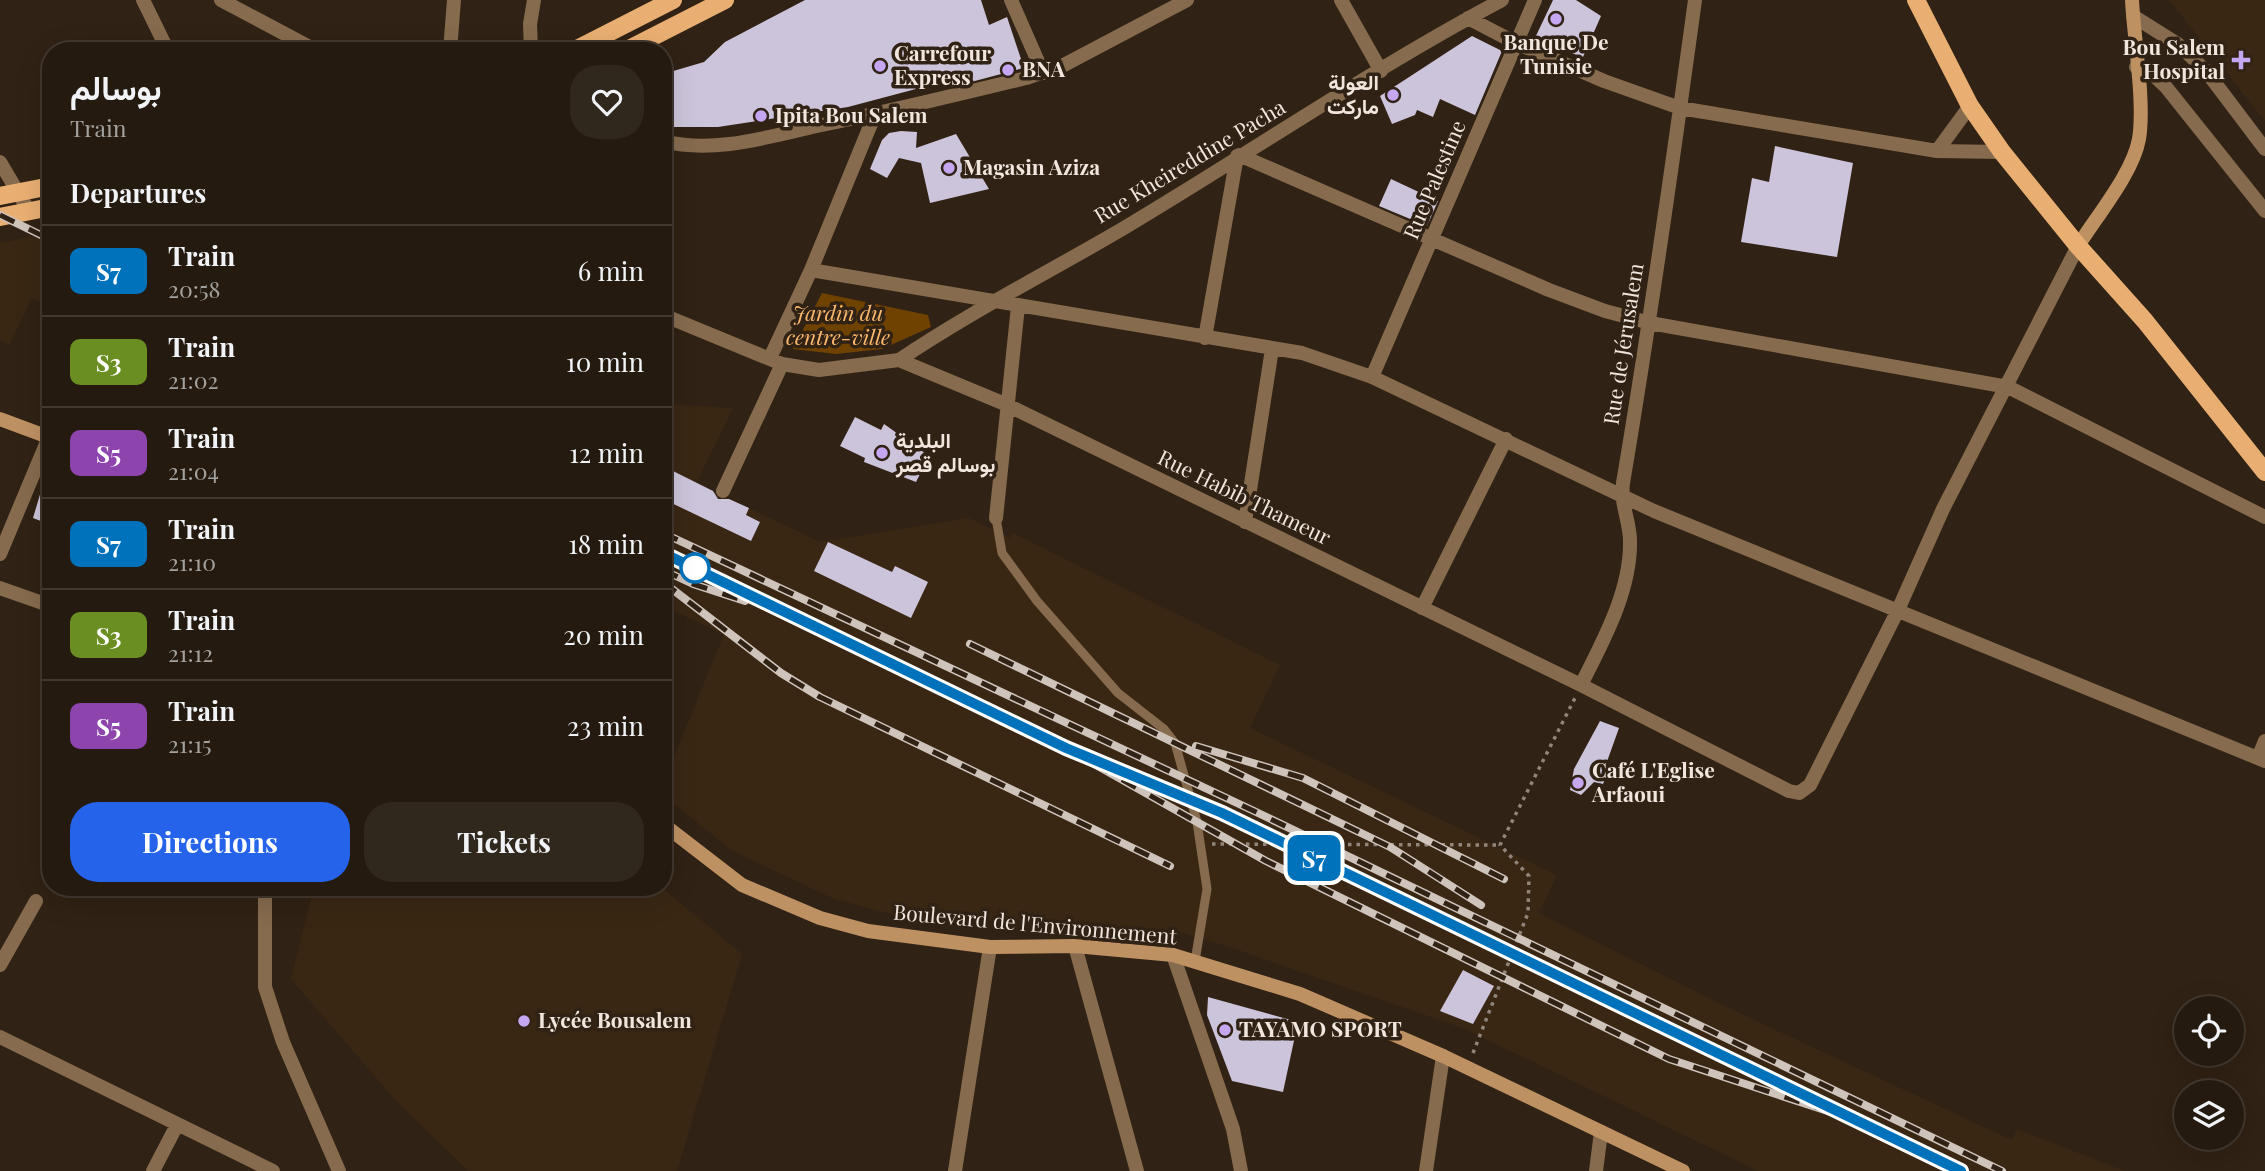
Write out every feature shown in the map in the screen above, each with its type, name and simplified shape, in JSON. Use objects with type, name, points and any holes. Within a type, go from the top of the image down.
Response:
[{"type":"main road","points":[[591,42],[673,0]]},
{"type":"main road","points":[[643,42],[725,0]]},
{"type":"main road","points":[[1916,0],[1970,106],[2002,152],[2078,246],[2145,321],[2265,472]]},
{"type":"main road","points":[[8,194],[42,188]]},
{"type":"main road","points":[[0,217],[42,209]]},
{"type":"street","points":[[143,0],[164,42]]},
{"type":"street","points":[[221,0],[300,42]]},
{"type":"street","points":[[451,42],[454,0]]},
{"type":"street","points":[[531,42],[534,0]]},
{"type":"street","points":[[1011,0],[1043,73]]},
{"type":"street","points":[[672,144],[713,146],[875,114],[1043,73],[1187,0]]},
{"type":"street","points":[[1341,0],[1381,71]]},
{"type":"street","name":"Rue Kheireddine Pacha","points":[[899,359],[993,301],[1125,227],[1238,155],[1502,0]]},
{"type":"street","name":"Rue Palestine","points":[[1372,377],[1535,0]]},
{"type":"street","name":"Rue de Jérusalem","points":[[1581,685],[1610,627],[1623,589],[1630,540],[1621,496],[1650,323],[1695,0]]},
{"type":"street","points":[[1898,610],[1943,509],[2008,387],[2078,246],[2130,164],[2138,141],[2140,116],[2132,0]]},
{"type":"street","points":[[2133,16],[2179,45],[2206,71],[2265,149]]},
{"type":"street","points":[[1468,18],[1516,43],[1604,81],[1680,108],[1937,151],[2002,152]]},
{"type":"street","points":[[2136,67],[2151,73],[2166,87],[2265,211]]},
{"type":"street","points":[[1937,151],[1970,106]]},
{"type":"street","points":[[723,491],[875,114]]},
{"type":"street","points":[[1205,338],[1238,155],[1549,290],[1605,311],[1650,323],[2008,387],[2265,517]]},
{"type":"street","points":[[0,162],[8,194],[29,211]]},
{"type":"street","points":[[811,270],[1337,362],[1506,439],[1621,496],[2261,760],[2265,741]]},
{"type":"street","points":[[996,519],[1005,404],[1018,306]]},
{"type":"street","points":[[672,319],[776,361],[819,370],[899,359]]},
{"type":"street","points":[[1245,522],[1272,349]]},
{"type":"street","name":"Rue Habib Thameur","points":[[899,359],[1005,404],[1581,685],[1789,792],[1799,793],[1810,785],[1898,610]]},
{"type":"street","points":[[0,419],[42,434]]},
{"type":"street","points":[[1422,608],[1506,439]]},
{"type":"street","points":[[0,554],[42,456]]},
{"type":"street","points":[[0,588],[42,603]]},
{"type":"street","name":"Boulevard de l'Environnement","points":[[672,831],[742,886],[779,903],[868,931],[990,947],[1075,946],[1172,955],[1300,994],[1443,1056],[1683,1171]]},
{"type":"street","points":[[265,896],[265,987],[284,1042],[339,1171]]},
{"type":"street","points":[[0,965],[36,901]]},
{"type":"street","points":[[1075,946],[1136,1171]]},
{"type":"street","points":[[955,1171],[990,947]]},
{"type":"street","points":[[1172,955],[1233,1129],[1241,1171]]},
{"type":"street","points":[[0,1038],[273,1171]]},
{"type":"street","points":[[1426,1171],[1443,1056]]},
{"type":"street","points":[[153,1171],[177,1125]]},
{"type":"street","points":[[1596,1171],[1601,1132]]},
{"type":"lane","points":[[996,519],[1002,553],[1037,601],[1118,693],[1164,729],[1175,743],[1192,800],[1207,889],[1195,961]]},
{"type":"path","points":[[1500,845],[1581,685]]},
{"type":"path","points":[[1200,844],[1500,845],[1529,876],[1528,913],[1467,1068]]},
{"type":"shaded area","name":"Bou Salem Hospital","points":[[2169,0],[2265,0],[2265,121]]},
{"type":"shaded area","points":[[42,235],[42,302],[32,298],[9,345],[0,340],[0,243]]},
{"type":"shaded area","points":[[672,405],[733,408],[693,490],[711,490],[820,542],[969,518],[1009,538],[1013,533],[1280,665],[1250,728],[1557,875],[1539,913],[1752,1019],[2012,1140],[2017,1129],[2125,1171],[1758,1171],[1465,1029],[1173,930],[903,917],[834,899],[731,850],[672,802],[672,762],[724,634],[672,610]]},
{"type":"shaded area","name":"Lycée Bousalem","points":[[312,896],[672,896],[742,954],[677,1171],[468,1171],[397,1102],[291,979]]},
{"type":"green space","name":"Jardin du centre-ville","points":[[822,293],[928,315],[931,327],[882,349],[836,354],[793,349]]},
{"type":"building","points":[[805,0],[981,0],[989,25],[1007,17],[1024,68],[971,82],[932,88],[931,85],[848,107],[718,127],[672,127],[672,71],[704,62],[725,42]]},
{"type":"building","points":[[1553,0],[1576,0],[1601,16],[1583,57],[1534,40]]},
{"type":"building","points":[[1472,36],[1502,51],[1475,115],[1440,99],[1433,117],[1417,110],[1415,115],[1392,124],[1380,96]]},
{"type":"building","name":"Magasin Aziza","points":[[917,132],[916,148],[956,134],[989,189],[930,203],[921,163],[899,158],[887,178],[870,169],[882,140],[889,133]]},
{"type":"building","points":[[1775,146],[1853,163],[1837,257],[1741,242],[1752,178],[1769,182]]},
{"type":"building","points":[[1391,179],[1438,201],[1427,226],[1379,206]]},
{"type":"building","points":[[855,417],[881,430],[884,424],[929,456],[916,482],[864,462],[865,458],[840,446]]},
{"type":"building","points":[[672,470],[713,491],[718,499],[729,499],[749,508],[746,515],[760,522],[751,541],[672,503]]},
{"type":"building","points":[[42,488],[42,522],[33,518]]},
{"type":"building","points":[[828,542],[892,572],[895,566],[928,582],[911,618],[814,571]]},
{"type":"building","points":[[1600,721],[1619,728],[1604,770],[1608,772],[1603,784],[1594,782],[1581,795],[1570,790],[1574,769]]},
{"type":"building","points":[[1463,970],[1494,986],[1473,1024],[1440,1011]]},
{"type":"building","points":[[1208,997],[1298,1022],[1283,1092],[1232,1081],[1207,1015]]},
{"type":"railway","points":[[0,215],[42,236]]},
{"type":"railway","points":[[672,537],[1254,811],[2002,1171]]},
{"type":"railway","points":[[672,557],[1066,748],[1266,861],[1669,1059],[1840,1115]]},
{"type":"railway","points":[[672,574],[745,601]]},
{"type":"railway","points":[[672,589],[781,673],[820,697],[1170,866]]},
{"type":"railway","points":[[970,644],[1390,847],[1481,905]]},
{"type":"railway","points":[[1196,746],[1303,778],[1504,879]]},
{"type":"railway","points":[[1127,773],[1222,813],[1786,1089]]},
{"type":"railway","points":[[1834,1112],[1961,1171]]},
{"type":"train","name":"S7","points":[[672,557],[1066,748],[1222,813],[1840,1115],[1961,1171]]},
{"type":"place","name":"Banque De Tunisie","points":[[1556,19]]},
{"type":"place","name":"Bou Salem Hospital","points":[[2241,60]]},
{"type":"place","name":"Carrefour Express","points":[[880,66]]},
{"type":"place","name":"BNA","points":[[1008,70]]},
{"type":"place","name":"العولة ماركت","points":[[1393,95]]},
{"type":"place","name":"Ipita Bou Salem","points":[[761,116]]},
{"type":"place","name":"Magasin Aziza","points":[[949,168]]},
{"type":"place","name":"البلدية بوسالم قصر","points":[[882,453]]},
{"type":"place","name":"Café L'Eglise Arfaoui","points":[[1578,783]]},
{"type":"place","name":"Lycée Bousalem","points":[[524,1021]]},
{"type":"place","name":"TAYAMO SPORT","points":[[1225,1030]]}]
